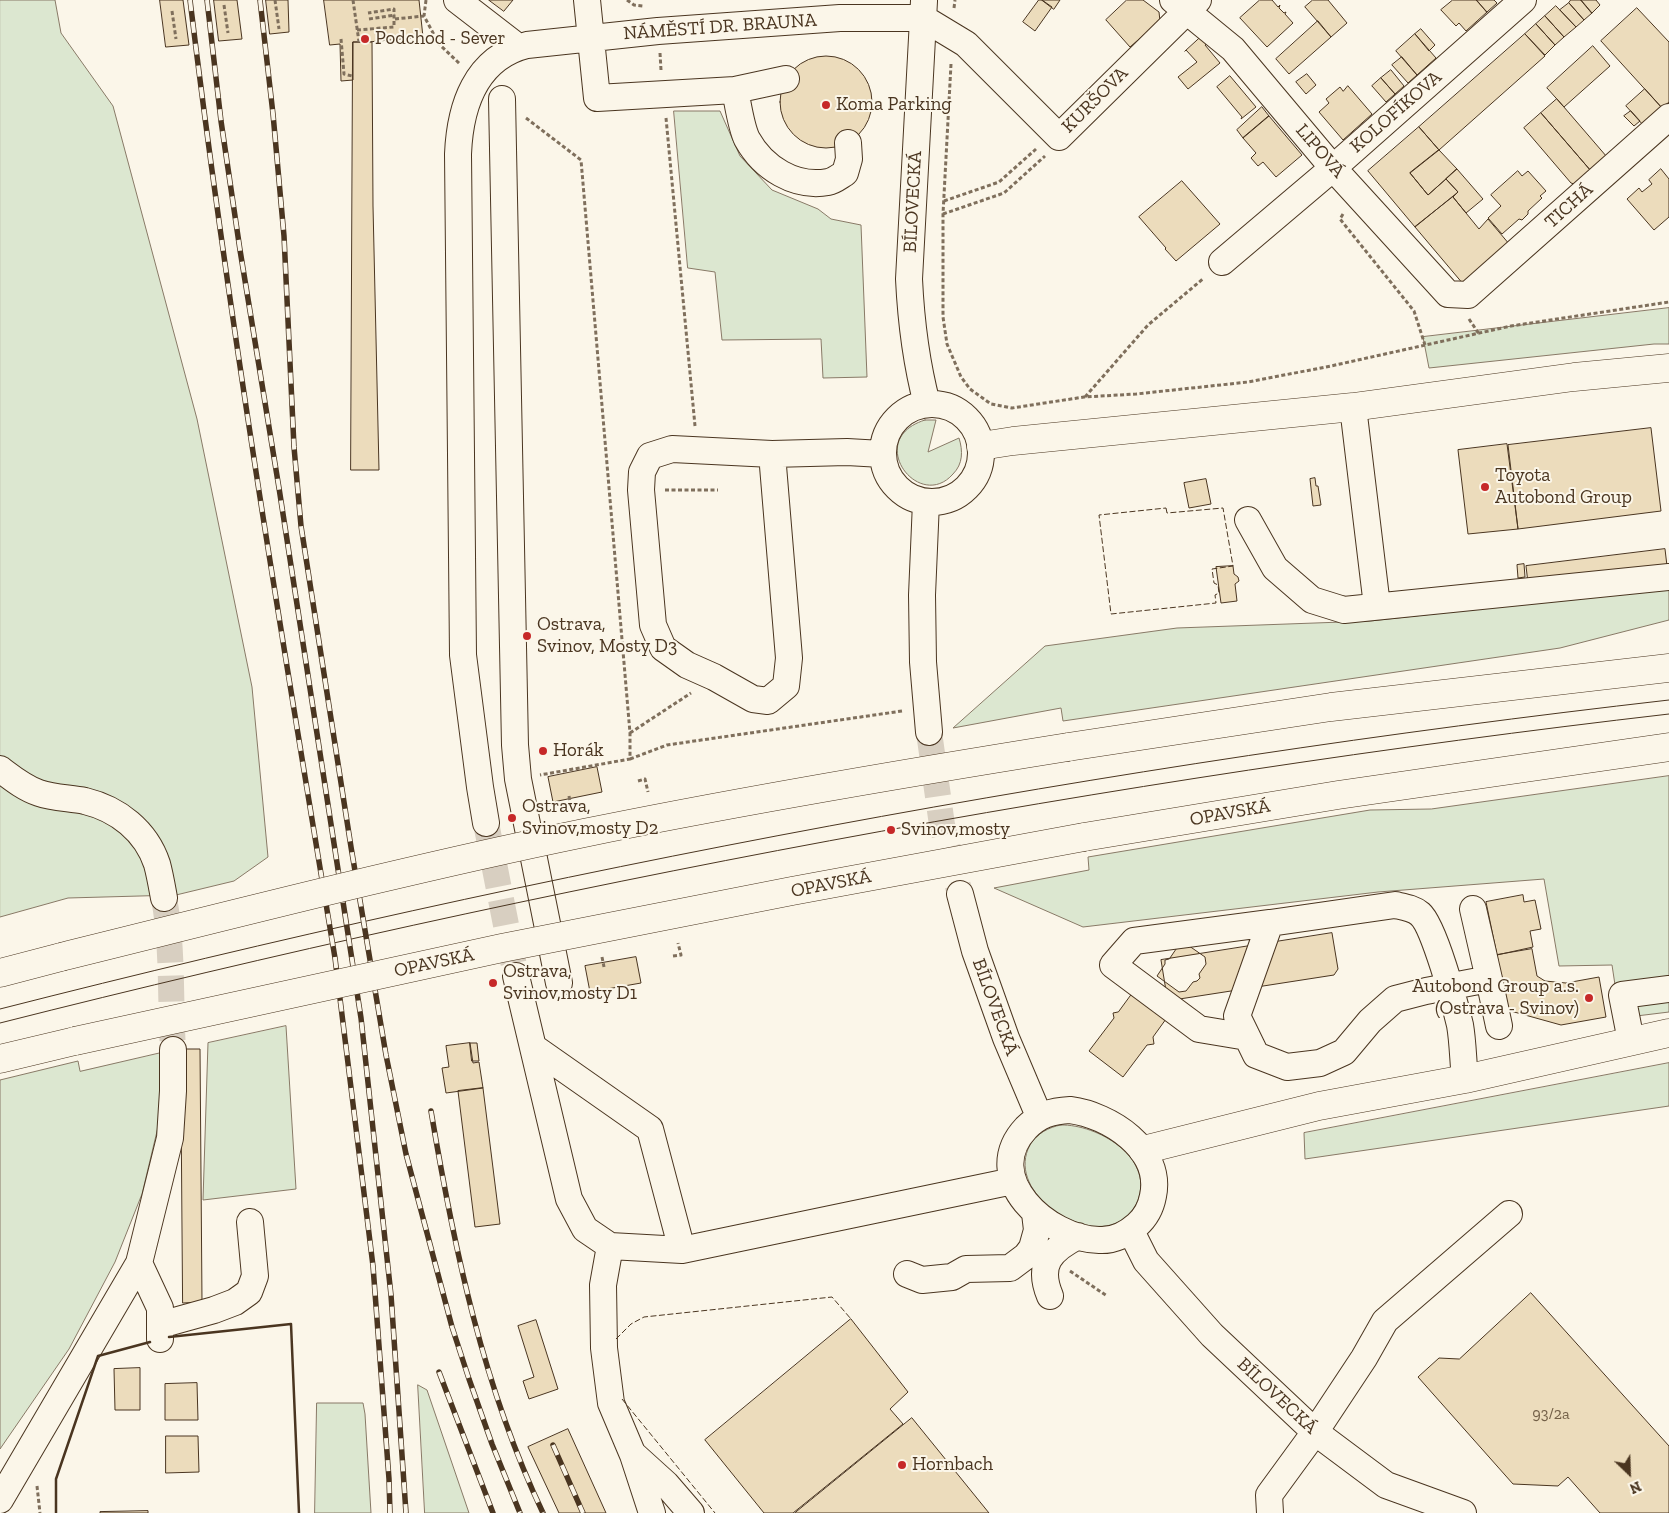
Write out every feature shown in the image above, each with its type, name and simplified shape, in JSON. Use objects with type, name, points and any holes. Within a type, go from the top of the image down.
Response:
[{"type":"main road","points":[[981,446],[1013,441],[1353,408],[1574,377],[1669,368]]},
{"type":"main road","points":[[1616,673],[1669,649]]},
{"type":"main road","points":[[0,973],[386,876],[576,835],[864,781],[1068,747],[1331,708],[1669,668]]},
{"type":"main road","name":"OPAVSKÁ","points":[[0,1059],[502,948],[792,891],[1084,837],[1338,794],[1669,747]]},
{"type":"main road","points":[[1143,1150],[1319,1106],[1465,1078],[1669,1033]]},
{"type":"main road","points":[[1575,1055],[1669,1048]]},
{"type":"street","points":[[457,0],[518,47],[492,63],[478,78],[465,105],[458,140],[463,655],[486,823]]},
{"type":"street","points":[[587,0],[597,98],[735,90],[786,79]]},
{"type":"street","name":"KOLOFÍKOVA","points":[[1222,262],[1333,168],[1523,0]]},
{"type":"street","name":"KURŠOVA","points":[[924,9],[952,35],[966,44],[1057,134],[1186,3]]},
{"type":"street","name":"LIPOVÁ","points":[[1186,3],[1233,49],[1333,168],[1448,294],[1468,295]]},
{"type":"street","name":"NÁMĚSTÍ DR. BRAUNA","points":[[518,47],[658,31],[840,18],[924,9]]},
{"type":"street","name":"BÍLOVECKÁ","points":[[924,9],[909,279],[918,368],[927,404]]},
{"type":"street","points":[[735,90],[746,137],[758,156],[779,174],[810,183],[830,182],[845,173],[849,159],[848,143]]},
{"type":"street","points":[[502,99],[515,725],[518,779],[559,983]]},
{"type":"street","name":"TICHÁ","points":[[1468,295],[1669,117]]},
{"type":"street","points":[[927,404],[940,404],[954,408],[965,416],[974,427],[981,446],[981,461],[976,475],[967,488],[955,497],[941,501],[926,502],[904,494],[895,486],[886,471],[882,454],[884,439],[890,426],[900,415],[912,408],[927,404]]},
{"type":"street","points":[[1353,408],[1377,606]]},
{"type":"street","points":[[772,454],[788,658],[786,686],[768,701],[753,698],[687,665],[663,648],[653,624],[640,490],[642,472],[650,456],[672,449],[772,454],[847,452],[882,454]]},
{"type":"street","points":[[926,502],[922,595],[923,662],[929,732]]},
{"type":"street","points":[[1248,520],[1275,568],[1312,600],[1344,610],[1669,577]]},
{"type":"street","points":[[0,769],[17,782],[40,794],[84,801],[108,808],[126,820],[150,848],[157,865],[164,898]]},
{"type":"street","name":"BÍLOVECKÁ","points":[[960,894],[981,968],[1006,1038],[1039,1116]]},
{"type":"street","points":[[1248,1037],[1199,1029],[1113,964],[1134,941],[1395,905],[1413,909],[1422,915],[1431,931],[1450,986],[1460,1026],[1465,1078]]},
{"type":"street","points":[[1473,909],[1499,1026]]},
{"type":"street","points":[[1270,923],[1237,1016],[1256,1055],[1287,1067],[1320,1063],[1344,1052],[1370,1021],[1395,999],[1489,979]]},
{"type":"street","points":[[516,976],[570,1200],[585,1229],[610,1246],[682,1250],[1013,1180]]},
{"type":"street","points":[[1630,1041],[1622,995],[1669,989]]},
{"type":"street","points":[[533,1047],[650,1129],[682,1250]]},
{"type":"street","points":[[0,1500],[139,1262],[170,1138],[173,1050]]},
{"type":"street","points":[[1064,1110],[1090,1114],[1106,1121],[1122,1131],[1143,1150],[1152,1170],[1154,1192],[1147,1214],[1131,1231],[1110,1240],[1078,1236],[1060,1229],[1035,1213],[1022,1199],[1013,1180],[1010,1167],[1015,1144],[1021,1133],[1039,1116],[1049,1112],[1064,1110]]},
{"type":"street","points":[[907,1274],[920,1267],[951,1264],[966,1269],[1010,1268],[1026,1256],[1035,1241],[1035,1213]]},
{"type":"street","points":[[1270,1513],[1269,1495],[1315,1432],[1364,1358],[1385,1322],[1509,1214]]},
{"type":"street","points":[[139,1262],[160,1308],[160,1332],[235,1302],[249,1292],[255,1276],[250,1222]]},
{"type":"street","name":"BÍLOVECKÁ","points":[[1131,1231],[1146,1262],[1212,1335],[1315,1432],[1386,1485],[1463,1513]]},
{"type":"street","points":[[1050,1296],[1045,1284],[1044,1270],[1050,1257],[1061,1245],[1078,1236]]},
{"type":"street","points":[[610,1246],[603,1281],[604,1348],[611,1403],[633,1455],[652,1513]]},
{"type":"street","points":[[633,1455],[666,1484],[691,1513]]},
{"type":"path","points":[[275,0],[279,29]]},
{"type":"path","points":[[353,0],[359,42]]},
{"type":"path","points":[[426,0],[424,16],[439,44],[465,68]]},
{"type":"path","points":[[954,0],[944,201],[943,317],[947,344],[961,377],[970,389],[992,404],[1012,408],[1084,397],[1136,394],[1248,382],[1510,326],[1669,302]]},
{"type":"path","points":[[224,5],[228,33]]},
{"type":"path","points":[[357,30],[394,27],[394,9],[368,13]]},
{"type":"path","points":[[172,11],[176,40]]},
{"type":"path","points":[[369,18],[424,16]]},
{"type":"path","points":[[341,39],[344,74],[352,76]]},
{"type":"path","points":[[660,50],[698,450]]},
{"type":"path","points":[[502,99],[581,160],[630,733],[630,759]]},
{"type":"path","points":[[944,201],[999,182],[1057,134]]},
{"type":"path","points":[[944,214],[1004,193],[1054,149],[1057,134]]},
{"type":"path","points":[[1356,191],[1340,219],[1414,311],[1425,345]]},
{"type":"path","points":[[1084,397],[1148,325],[1222,262]]},
{"type":"path","points":[[630,733],[714,677]]},
{"type":"path","points":[[518,779],[630,759],[667,744],[908,710]]},
{"type":"path","points":[[638,781],[645,779],[648,792]]},
{"type":"path","points":[[569,796],[571,808]]},
{"type":"path","points":[[673,956],[681,955],[678,943]]},
{"type":"path","points":[[602,957],[604,967]]},
{"type":"path","points":[[1066,1268],[1107,1296]]},
{"type":"green space","points":[[0,0],[55,0],[61,33],[113,106],[197,419],[252,687],[268,857],[234,881],[176,895],[68,898],[0,917]]},
{"type":"green space","points":[[674,111],[720,111],[740,156],[772,190],[818,209],[831,219],[861,225],[867,377],[823,378],[821,339],[722,340],[715,272],[688,268]]},
{"type":"green space","points":[[1669,308],[1669,344],[1429,368],[1423,337]]},
{"type":"green space","points":[[925,420],[936,420],[928,452],[959,438],[961,457],[959,466],[953,474],[939,484],[926,485],[913,479],[903,469],[898,456],[898,442],[907,429]]},
{"type":"green space","points":[[1669,588],[1669,620],[1560,648],[1063,721],[1061,708],[953,728],[1045,646],[1177,628],[1370,621]]},
{"type":"green space","points":[[1669,776],[1669,1012],[1620,1018],[1612,965],[1559,966],[1544,879],[1378,892],[1083,927],[994,888],[1089,870],[1088,857],[1370,810],[1431,809]]},
{"type":"green space","points":[[286,1026],[296,1189],[203,1200],[208,1043]]},
{"type":"green space","points":[[161,1053],[159,1123],[142,1194],[115,1262],[69,1349],[0,1449],[0,1080],[78,1061],[80,1071]]},
{"type":"green space","points":[[1669,1063],[1669,1106],[1305,1159],[1304,1133]]},
{"type":"green space","points":[[1061,1125],[1090,1130],[1119,1146],[1130,1157],[1138,1170],[1141,1184],[1136,1204],[1132,1211],[1122,1220],[1114,1224],[1098,1226],[1081,1224],[1064,1217],[1048,1206],[1036,1193],[1028,1178],[1025,1162],[1030,1145],[1043,1132]]},
{"type":"green space","points":[[418,1385],[427,1390],[469,1513],[425,1513]]},
{"type":"green space","points":[[317,1403],[363,1403],[371,1513],[315,1513]]},
{"type":"building","points":[[160,0],[183,0],[189,45],[166,47]]},
{"type":"building","points":[[214,0],[237,0],[242,39],[219,41]]},
{"type":"building","points":[[266,0],[288,0],[289,32],[270,34]]},
{"type":"building","name":"Podchod - Sever","points":[[324,0],[419,0],[423,37],[353,42],[353,80],[341,81],[340,44],[330,45]]},
{"type":"building","points":[[489,0],[513,0],[504,11]]},
{"type":"building","points":[[1039,0],[1052,7],[1035,31],[1023,22]]},
{"type":"building","points":[[1042,0],[1060,0],[1054,9]]},
{"type":"building","points":[[1127,0],[1143,0],[1159,12],[1160,21],[1130,47],[1106,20]]},
{"type":"building","points":[[1260,0],[1272,0],[1278,7],[1280,5],[1279,8],[1284,13],[1286,12],[1285,14],[1293,23],[1267,47],[1240,18]]},
{"type":"building","points":[[1313,0],[1328,0],[1347,23],[1331,37],[1305,7]]},
{"type":"building","points":[[1453,0],[1476,0],[1487,12],[1466,31],[1459,23],[1456,26],[1441,10]]},
{"type":"building","points":[[1477,0],[1494,0],[1497,3],[1487,12]]},
{"type":"building","points":[[1571,0],[1581,0],[1592,13],[1584,20],[1569,3]]},
{"type":"building","points":[[1581,0],[1596,0],[1600,5],[1592,13]]},
{"type":"building","points":[[1569,3],[1584,20],[1576,27],[1560,10]]},
{"type":"building","points":[[1556,6],[1576,27],[1564,37],[1545,16]]},
{"type":"building","points":[[1637,8],[1669,42],[1669,102],[1662,108],[1601,41]]},
{"type":"building","points":[[1545,16],[1564,37],[1555,45],[1536,24]]},
{"type":"building","points":[[1318,21],[1331,37],[1289,74],[1276,59]]},
{"type":"building","points":[[1536,24],[1555,45],[1545,55],[1525,34]]},
{"type":"building","points":[[1421,29],[1435,45],[1429,51],[1415,34]]},
{"type":"building","points":[[1415,34],[1436,58],[1417,75],[1396,51]]},
{"type":"building","points":[[1525,34],[1545,56],[1439,150],[1419,127]]},
{"type":"building","points":[[1202,36],[1208,43],[1205,45],[1220,63],[1188,89],[1178,77],[1197,62],[1186,50]]},
{"type":"building","points":[[353,42],[372,42],[373,206],[379,470],[351,470]]},
{"type":"building","points":[[1593,46],[1610,66],[1564,107],[1547,88]]},
{"type":"building","name":"Koma Parking","points":[[826,56],[843,60],[858,70],[868,85],[872,102],[868,119],[858,134],[843,144],[826,148],[809,144],[794,134],[784,119],[780,102],[784,85],[794,70],[809,60]]},
{"type":"building","points":[[1402,57],[1417,75],[1408,83],[1392,65]]},
{"type":"building","points":[[1391,70],[1404,86],[1395,94],[1381,78]]},
{"type":"building","points":[[1307,74],[1316,85],[1306,94],[1296,82]]},
{"type":"building","points":[[1230,76],[1256,107],[1241,119],[1242,117],[1217,87]]},
{"type":"building","points":[[1381,78],[1395,94],[1386,102],[1372,86]]},
{"type":"building","points":[[1348,86],[1372,114],[1343,140],[1319,112],[1329,103],[1326,99],[1340,87],[1343,91]]},
{"type":"building","points":[[1645,89],[1663,109],[1644,126],[1626,106]]},
{"type":"building","points":[[1557,99],[1607,157],[1591,171],[1541,113]]},
{"type":"building","points":[[1262,107],[1269,116],[1243,138],[1237,130]]},
{"type":"building","points":[[1631,111],[1640,121],[1634,126],[1624,116]]},
{"type":"building","points":[[1541,113],[1591,171],[1577,185],[1571,183],[1524,128]]},
{"type":"building","points":[[1269,116],[1302,155],[1276,177],[1263,162],[1258,166],[1251,158],[1256,153],[1243,138]]},
{"type":"building","points":[[1419,127],[1439,150],[1410,173],[1428,195],[1446,179],[1458,192],[1415,227],[1368,171]]},
{"type":"building","points":[[1439,150],[1457,169],[1428,195],[1410,173]]},
{"type":"building","points":[[1457,169],[1483,199],[1466,213],[1453,197],[1458,192],[1446,179]]},
{"type":"building","points":[[1661,169],[1669,179],[1669,217],[1654,230],[1627,199],[1639,188],[1642,192],[1652,184],[1649,180]]},
{"type":"building","points":[[1518,171],[1522,176],[1528,171],[1546,191],[1522,220],[1519,219],[1502,234],[1488,218],[1501,206],[1491,195]]},
{"type":"building","points":[[1182,181],[1220,224],[1176,261],[1139,217]]},
{"type":"building","points":[[1453,197],[1479,229],[1488,219],[1510,245],[1464,285],[1415,227]]},
{"type":"building","points":[[1651,428],[1661,511],[1518,529],[1508,445]]},
{"type":"building","points":[[1507,444],[1518,529],[1468,534],[1458,450]]},
{"type":"building","points":[[1315,478],[1321,505],[1313,506],[1310,479]]},
{"type":"building","points":[[1206,479],[1211,504],[1189,508],[1184,483]]},
{"type":"building","points":[[1665,549],[1667,566],[1528,583],[1526,566]]},
{"type":"building","points":[[1524,564],[1525,577],[1518,578],[1517,565]]},
{"type":"building","points":[[1233,566],[1234,574],[1238,577],[1239,581],[1235,584],[1237,601],[1221,603],[1216,567]]},
{"type":"building","points":[[597,767],[602,792],[553,802],[548,777]]},
{"type":"building","points":[[1523,895],[1524,902],[1535,900],[1541,929],[1530,931],[1533,947],[1497,955],[1486,902]]},
{"type":"building","points":[[1332,933],[1338,969],[1334,975],[1173,1000],[1167,997],[1161,960]]},
{"type":"building","points":[[1182,941],[1205,957],[1206,964],[1199,974],[1200,978],[1193,982],[1186,991],[1179,992],[1157,976],[1165,964],[1165,960],[1169,959]]},
{"type":"building","points":[[1532,949],[1537,976],[1545,981],[1566,983],[1599,977],[1606,1017],[1561,1025],[1507,1010],[1497,955]]},
{"type":"building","points":[[636,957],[641,983],[590,992],[585,966]]},
{"type":"building","points":[[1132,994],[1166,1019],[1153,1037],[1154,1044],[1147,1045],[1123,1077],[1089,1051],[1114,1018],[1113,1013],[1118,1012]]},
{"type":"building","points":[[470,1043],[473,1063],[479,1062],[483,1088],[446,1093],[442,1068],[449,1067],[446,1046]]},
{"type":"building","points":[[470,1043],[477,1043],[479,1061],[472,1061]]},
{"type":"building","points":[[181,1049],[200,1049],[202,1302],[183,1303]]},
{"type":"building","points":[[483,1088],[500,1224],[475,1227],[458,1091]]},
{"type":"building","points":[[1531,1293],[1669,1446],[1669,1513],[1600,1513],[1568,1477],[1558,1486],[1513,1484],[1418,1377],[1439,1358],[1459,1359]]},
{"type":"building","points":[[851,1319],[908,1392],[890,1409],[903,1424],[793,1513],[764,1513],[705,1440]]},
{"type":"building","points":[[536,1320],[558,1389],[529,1399],[523,1381],[534,1377],[518,1326]]},
{"type":"building","points":[[140,1368],[140,1410],[115,1410],[114,1369]]},
{"type":"building","points":[[197,1383],[198,1420],[165,1420],[165,1384]]},
{"type":"building","name":"Hornbach","points":[[912,1418],[989,1513],[795,1513]]},
{"type":"building","points":[[568,1429],[606,1513],[559,1513],[528,1447]]},
{"type":"building","points":[[166,1436],[198,1436],[199,1472],[166,1473]]},
{"type":"building","points":[[148,1511],[148,1513],[100,1513],[100,1512]]},
{"type":"tunnel","points":[[929,732],[942,825],[960,894]]},
{"type":"tunnel","points":[[486,823],[516,976]]},
{"type":"tunnel","points":[[164,898],[170,955],[173,1050]]},
{"type":"tram line","points":[[0,1009],[206,958],[413,911],[829,826],[1038,789],[1248,756],[1458,726],[1669,700]]},
{"type":"tram line","points":[[0,1023],[206,972],[413,925],[621,881],[830,841],[1248,770],[1458,740],[1669,714]]},
{"type":"railway","points":[[190,0],[239,360],[335,958],[373,1266],[390,1513]]},
{"type":"railway","points":[[207,0],[221,121],[240,250],[361,1018],[391,1295],[406,1513]]},
{"type":"railway","points":[[260,0],[284,236],[294,447],[301,526],[351,847],[386,1055],[406,1154],[452,1327],[492,1444],[520,1513]]},
{"type":"railway","points":[[431,1111],[461,1265],[487,1367],[503,1416],[543,1513]]},
{"type":"railway","points":[[439,1372],[493,1513]]},
{"type":"railway","points":[[553,1445],[583,1513]]},
{"type":"fence","points":[[1166,508],[1167,513],[1223,508],[1233,566],[1212,569],[1214,583],[1218,585],[1219,593],[1215,595],[1216,603],[1111,614],[1099,515],[1166,508]]},
{"type":"fence","points":[[616,1339],[631,1324],[644,1317],[832,1297],[851,1319]]},
{"type":"fence","points":[[622,1399],[715,1513]]},
{"type":"wall","points":[[169,1337],[291,1324],[299,1513]]},
{"type":"wall","points":[[56,1513],[56,1479],[98,1356],[150,1342]]},
{"type":"place","name":"Podchod - Sever","points":[[365,39]]},
{"type":"place","name":"Koma Parking","points":[[826,105]]},
{"type":"place","name":"Toyota Autobond Group","points":[[1485,487]]},
{"type":"place","name":"Ostrava, Svinov, Mosty D3","points":[[527,636]]},
{"type":"place","name":"Horák","points":[[543,751]]},
{"type":"place","name":"Ostrava, Svinov,mosty D2","points":[[512,818]]},
{"type":"place","name":"Svinov,mosty","points":[[891,830]]},
{"type":"place","name":"Ostrava, Svinov,mosty D1","points":[[493,983]]},
{"type":"place","name":"Autobond Group a.s. (Ostrava - Svinov)","points":[[1589,998]]},
{"type":"place","name":"Hornbach","points":[[902,1465]]}]
